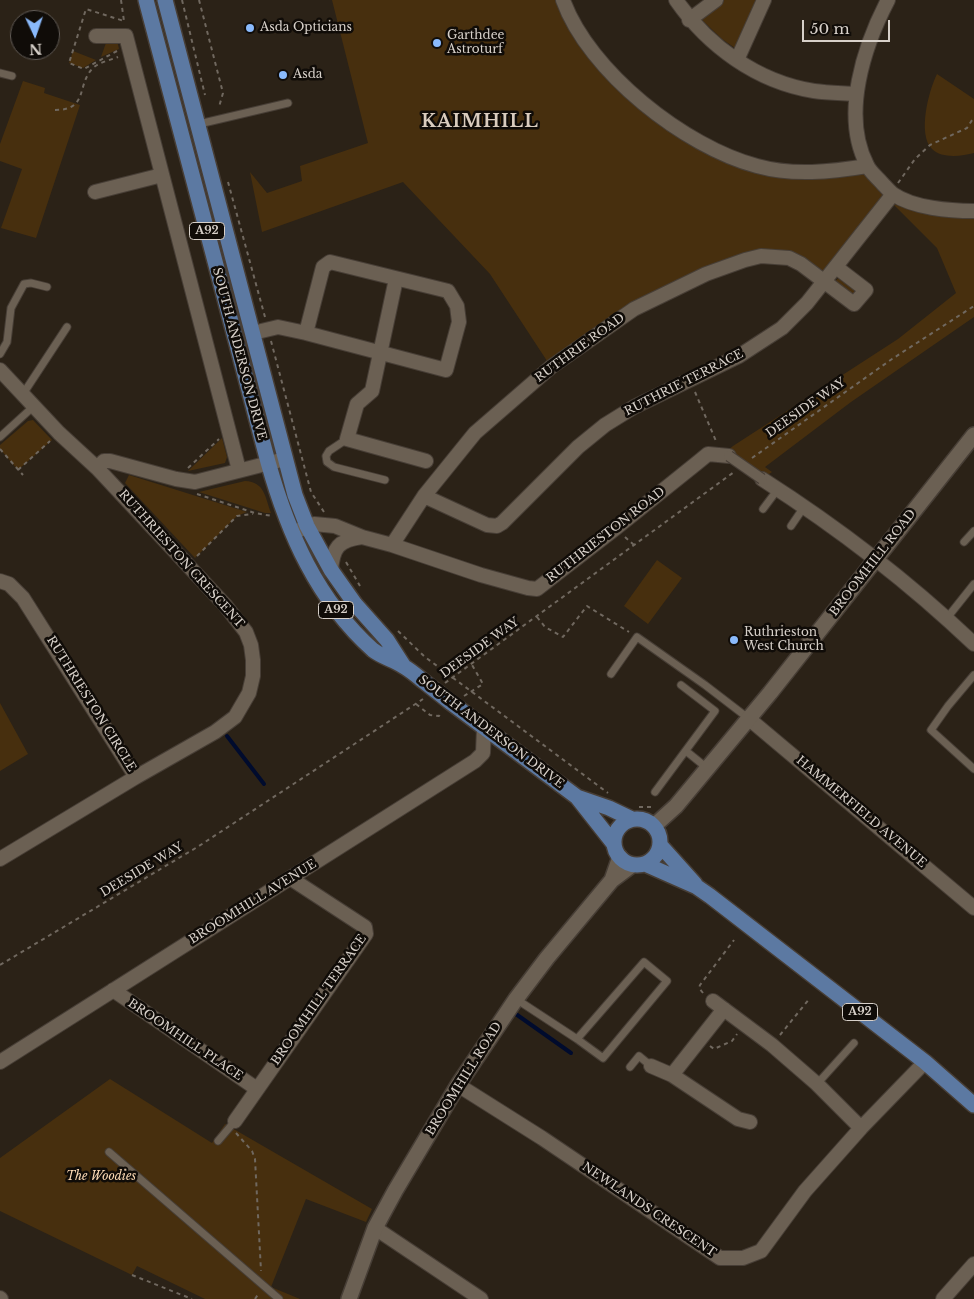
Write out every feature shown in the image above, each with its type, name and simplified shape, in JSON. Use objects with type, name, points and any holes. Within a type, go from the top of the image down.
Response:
[{"type":"main road","name":"SOUTH ANDERSON DRIVE","points":[[146,0],[268,462],[279,500],[305,561],[322,590],[349,626],[375,651],[404,666],[577,797]]},
{"type":"main road","name":"SOUTH ANDERSON DRIVE","points":[[165,0],[205,123],[261,331],[285,458],[295,495],[307,526],[330,570],[354,604],[386,640],[404,666]]},
{"type":"main road","name":"A92","points":[[577,797],[609,808],[632,812],[654,826],[659,835],[660,845],[697,887],[925,1062],[974,1105]]},
{"type":"main road","name":"A92","points":[[577,797],[628,857],[697,887]]},
{"type":"main road","points":[[632,812],[625,823],[618,828],[615,835],[628,857],[652,859],[660,845]]},
{"type":"street","points":[[563,0],[566,10],[584,40],[605,66],[635,96],[655,113],[722,153],[758,166],[799,172],[834,172],[867,166]]},
{"type":"street","points":[[676,0],[690,20],[713,44],[770,78],[791,86],[815,91],[856,94]]},
{"type":"street","points":[[690,20],[716,0]]},
{"type":"street","points":[[737,60],[764,0]]},
{"type":"street","points":[[888,0],[877,21],[856,94],[859,141],[867,166],[893,194],[912,202],[951,211],[974,211]]},
{"type":"street","points":[[96,36],[126,36],[239,470]]},
{"type":"street","points":[[95,192],[162,175]]},
{"type":"street","name":"RUTHRIE TERRACE","points":[[424,496],[487,526],[502,524],[578,448],[605,425],[634,407],[738,356],[782,328],[807,303],[893,194]]},
{"type":"street","name":"RUTHRIE ROAD","points":[[392,545],[424,496],[475,433],[551,367],[634,309],[706,274],[761,256],[789,258],[801,264],[854,304],[866,290],[836,267]]},
{"type":"street","points":[[261,331],[278,327],[446,370],[459,322],[456,306],[448,292],[333,261],[325,264],[323,267],[306,333]]},
{"type":"street","points":[[396,279],[372,391],[357,404],[347,440],[426,461]]},
{"type":"street","points":[[0,370],[59,433],[97,468],[104,461],[110,461],[176,479],[195,482],[285,458]]},
{"type":"street","name":"BROOMHILL ROAD","points":[[654,826],[676,806],[974,435]]},
{"type":"street","name":"RUTHRIESTON ROAD","points":[[307,526],[331,525],[362,537],[392,545],[481,575],[537,589],[616,528],[696,462],[708,454],[729,456]]},
{"type":"street","points":[[729,456],[876,558],[974,644]]},
{"type":"street","name":"RUTHRIESTON CRESCENT","points":[[97,468],[225,605],[246,632],[251,645],[253,660],[253,676],[249,693],[235,717],[216,732],[136,776]]},
{"type":"street","points":[[292,533],[307,526]]},
{"type":"street","points":[[330,570],[336,548],[340,543],[362,537]]},
{"type":"street","name":"RUTHRIESTON CIRCLE","points":[[0,581],[9,584],[23,598],[136,776],[0,859]]},
{"type":"street","name":"HAMMERFIELD AVENUE","points":[[748,718],[974,908]]},
{"type":"street","name":"BROOMHILL AVENUE","points":[[0,1062],[475,761],[483,753],[484,728]]},
{"type":"street","name":"BROOMHILL ROAD","points":[[349,1299],[375,1228],[395,1190],[458,1085],[516,999],[547,958],[612,880],[628,857]]},
{"type":"street","name":"BROOMHILL TERRACE","points":[[235,1121],[366,934],[365,927],[290,878]]},
{"type":"street","name":"BROOMHILL PLACE","points":[[113,990],[257,1089]]},
{"type":"street","points":[[672,1075],[700,1039],[719,1005],[817,1084],[860,1128]]},
{"type":"street","name":"NEWLANDS CRESCENT","points":[[458,1085],[542,1138],[720,1258],[743,1258],[761,1251],[805,1191],[860,1128],[925,1062]]},
{"type":"street","points":[[652,1066],[672,1075],[738,1119],[750,1122]]},
{"type":"street","points":[[375,1228],[478,1298]]},
{"type":"street","points":[[943,1299],[974,1264]]},
{"type":"lane","points":[[0,73],[12,76]]},
{"type":"lane","points":[[205,123],[288,103]]},
{"type":"lane","points":[[0,354],[7,342],[11,308],[24,284],[31,283],[48,287]]},
{"type":"lane","points":[[23,394],[67,327]]},
{"type":"lane","points":[[0,437],[34,406]]},
{"type":"lane","points":[[347,440],[328,452],[325,458],[327,462],[334,467],[385,480]]},
{"type":"lane","points":[[763,509],[778,489]]},
{"type":"lane","points":[[791,526],[804,508]]},
{"type":"lane","points":[[964,542],[974,530]]},
{"type":"lane","points":[[946,618],[974,584]]},
{"type":"lane","points":[[611,674],[637,637],[748,718]]},
{"type":"lane","points":[[974,675],[931,730],[974,770]]},
{"type":"lane","points":[[655,792],[715,711],[681,685]]},
{"type":"lane","points":[[686,752],[707,768]]},
{"type":"lane","points":[[516,999],[603,1058],[667,981],[644,962],[577,1039]]},
{"type":"lane","points":[[817,1084],[854,1043]]},
{"type":"lane","points":[[630,1067],[639,1056],[652,1066]]},
{"type":"lane","points":[[218,1142],[235,1121]]},
{"type":"lane","points":[[109,1152],[279,1299]]},
{"type":"path","points":[[121,0],[126,36]]},
{"type":"path","points":[[182,0],[205,123]]},
{"type":"path","points":[[198,0],[222,93],[219,107]]},
{"type":"path","points":[[54,110],[64,110],[75,104],[82,96],[90,72],[95,66],[130,52]]},
{"type":"path","points":[[893,194],[915,159],[930,145],[967,128],[974,117]]},
{"type":"path","points":[[227,178],[261,331],[311,492],[331,525]]},
{"type":"path","name":"DEESIDE WAY","points":[[751,459],[832,401],[974,306]]},
{"type":"path","points":[[698,401],[717,445]]},
{"type":"path","points":[[18,470],[59,433]]},
{"type":"path","points":[[229,434],[221,436],[176,479],[198,494],[255,513],[274,516]]},
{"type":"path","points":[[0,449],[23,475]]},
{"type":"path","name":"DEESIDE WAY","points":[[438,688],[735,471]]},
{"type":"path","points":[[188,565],[237,516],[255,513]]},
{"type":"path","points":[[340,543],[344,558],[364,592]]},
{"type":"path","points":[[537,617],[545,627],[563,637],[587,606],[637,637]]},
{"type":"path","points":[[397,630],[425,657],[612,796]]},
{"type":"path","points":[[450,702],[484,684],[471,664]]},
{"type":"path","name":"DEESIDE WAY","points":[[0,965],[199,846],[424,698]]},
{"type":"path","points":[[416,704],[430,715],[439,716]]},
{"type":"path","points":[[632,812],[652,808],[669,801],[676,806]]},
{"type":"path","points":[[719,1005],[701,991],[700,985],[734,940]]},
{"type":"path","points":[[772,1046],[810,998]]},
{"type":"path","points":[[700,1039],[714,1049],[732,1041],[744,1024]]},
{"type":"path","points":[[235,1121],[238,1128],[236,1134],[252,1151],[254,1159],[261,1269],[265,1286]]},
{"type":"path","points":[[132,1275],[192,1299]]},
{"type":"green space","points":[[332,0],[563,0],[567,10],[648,108],[758,166],[867,166],[893,194],[824,281],[775,256],[706,274],[551,367],[490,274],[403,182],[262,232],[250,172],[267,193],[302,181],[300,166],[368,143]]},
{"type":"green space","points":[[720,0],[761,0],[735,48],[722,39],[700,18]]},
{"type":"green space","points":[[107,40],[117,40],[119,49],[101,57]]},
{"type":"green space","points":[[73,51],[96,60],[83,68],[69,63]]},
{"type":"green space","points":[[937,74],[974,99],[974,153],[958,156],[941,154],[932,149],[928,142],[925,133],[926,112]]},
{"type":"green space","points":[[23,81],[45,88],[44,93],[80,105],[36,238],[1,228],[22,169],[0,161],[0,144]]},
{"type":"green space","points":[[893,204],[947,217],[974,217],[974,317],[851,402],[765,467],[772,472],[762,479],[722,455],[898,339],[956,293],[937,248]]},
{"type":"green space","points":[[840,276],[855,288],[854,293],[851,295],[833,284]]},
{"type":"green space","points":[[33,420],[52,440],[18,470],[0,449],[0,445],[28,421]]},
{"type":"green space","points":[[222,438],[227,457],[225,463],[188,471]]},
{"type":"green space","points":[[129,475],[247,512],[237,516],[195,558],[125,483]]},
{"type":"green space","points":[[245,481],[257,484],[260,487],[271,513],[265,513],[199,492]]},
{"type":"green space","points":[[657,560],[682,578],[648,624],[624,606]]},
{"type":"green space","points":[[0,703],[28,754],[0,771]]},
{"type":"green space","name":"The Woodies","points":[[110,1079],[212,1143],[225,1124],[372,1209],[366,1222],[306,1199],[271,1287],[300,1299],[205,1299],[137,1266],[132,1275],[0,1211],[0,1158]]},
{"type":"waterway","points":[[227,736],[264,784]]},
{"type":"waterway","points":[[513,1012],[571,1053]]},
{"type":"place","name":"Asda Opticians","points":[[250,28]]},
{"type":"place","name":"Garthdee Astroturf","points":[[437,43]]},
{"type":"place","name":"Asda","points":[[283,75]]},
{"type":"place","name":"Ruthrieston West Church","points":[[734,640]]},
{"type":"district","name":"KAIMHILL","points":[[480,122]]}]
